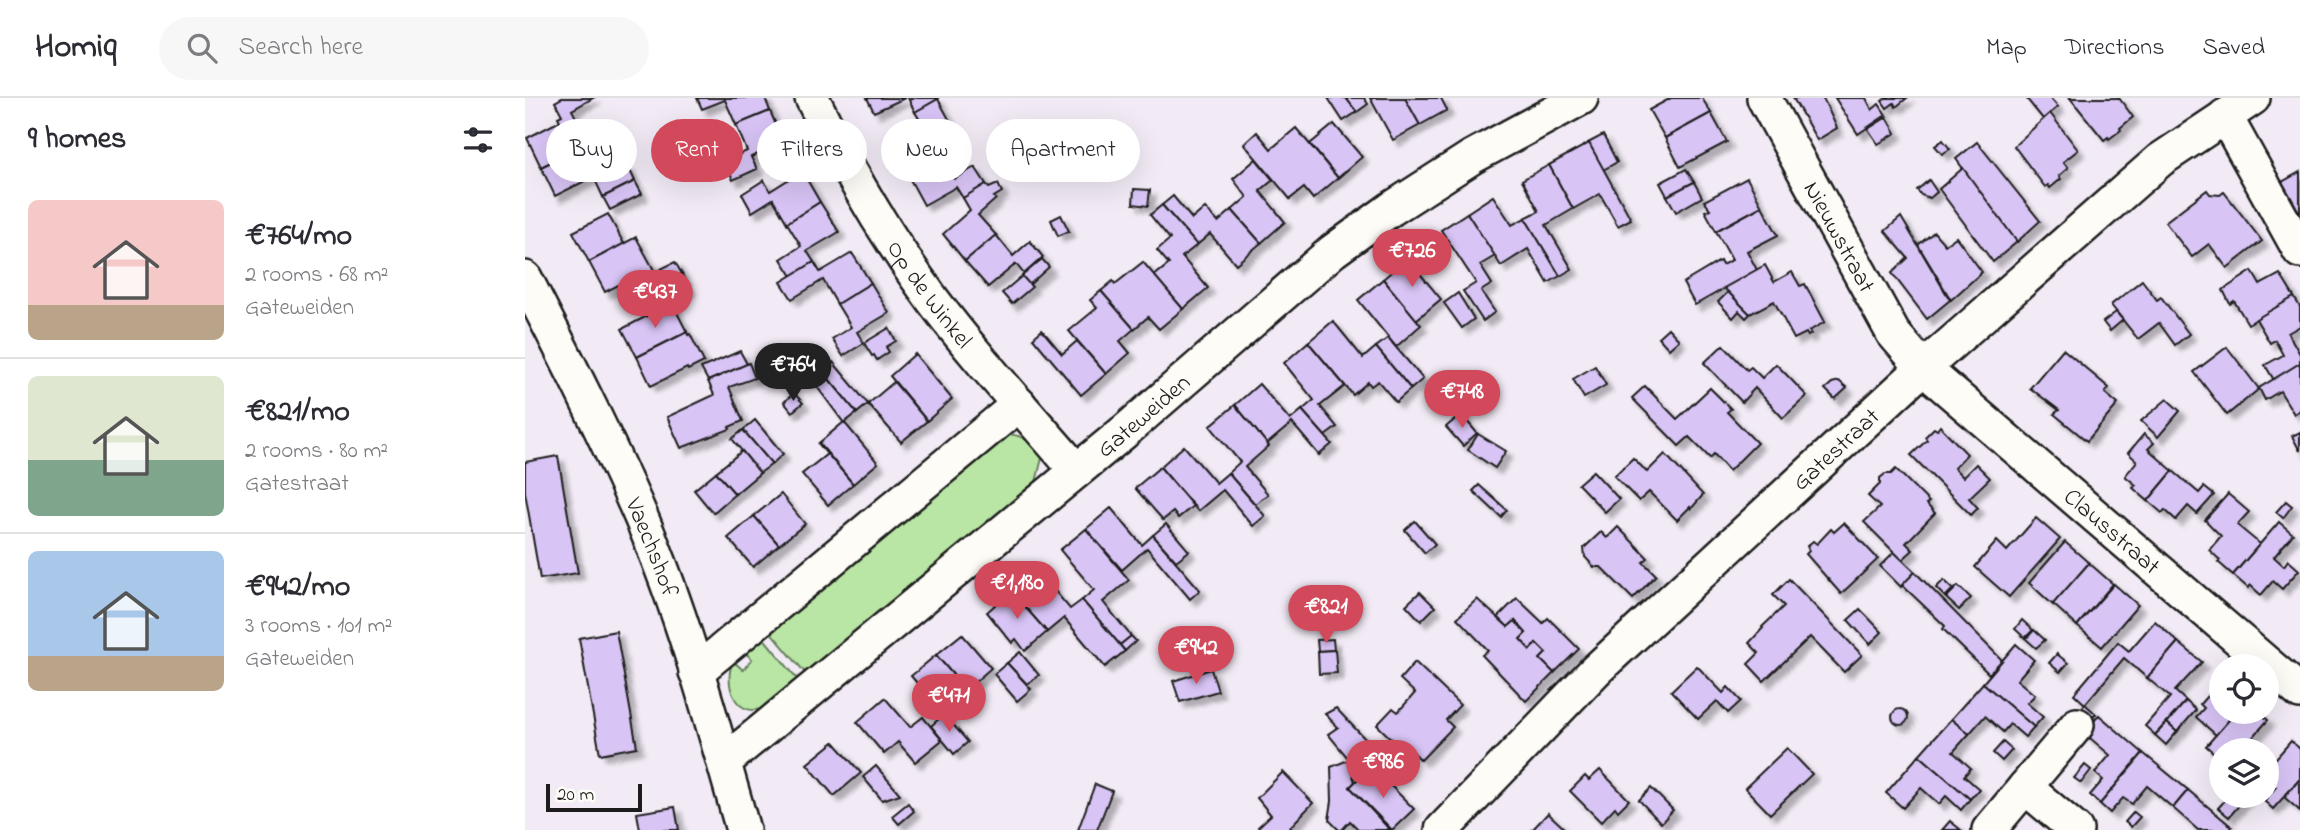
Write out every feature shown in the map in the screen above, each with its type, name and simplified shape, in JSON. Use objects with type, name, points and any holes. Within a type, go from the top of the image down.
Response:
[{"type":"street","name":"Op de Winkel","points":[[812,98],[866,200],[897,249],[934,301],[1076,470]]},
{"type":"street","name":"Gateweiden","points":[[724,761],[1124,432],[1333,251],[1391,209],[1472,157],[1581,98]]},
{"type":"street","name":"Nieuwstraat","points":[[1764,98],[1893,333],[1923,368]]},
{"type":"street","name":"Gatestraat","points":[[1442,830],[1595,671],[1923,368],[2160,160],[2253,98]]},
{"type":"street","points":[[2225,116],[2300,251]]},
{"type":"street","name":"Vaechshof","points":[[525,278],[642,519],[696,672],[743,830]]},
{"type":"street","name":"Clausstraat","points":[[1923,368],[2300,692]]},
{"type":"street","points":[[696,672],[1019,404]]},
{"type":"street","points":[[1989,830],[2077,725]]},
{"type":"street","points":[[2025,787],[2077,830]]},
{"type":"green space","points":[[1006,434],[1027,440],[1042,458],[1036,482],[807,675],[768,629]]},
{"type":"green space","points":[[761,635],[800,682],[772,704],[754,710],[739,704],[734,697],[730,670],[733,661],[743,670],[752,659],[743,651]]},
{"type":"building","points":[[562,98],[593,98],[572,110],[577,119],[559,119],[562,115],[555,102]]},
{"type":"building","points":[[697,98],[765,98],[770,111],[743,122],[743,119],[733,119],[725,100],[702,109]]},
{"type":"building","points":[[867,98],[905,98],[874,112]]},
{"type":"building","points":[[908,98],[938,98],[938,99],[915,112]]},
{"type":"building","points":[[1328,98],[1346,98],[1357,112],[1343,121]]},
{"type":"building","points":[[1346,98],[1364,98],[1368,104],[1357,112]]},
{"type":"building","points":[[1370,98],[1405,98],[1420,125],[1393,140]]},
{"type":"building","points":[[1405,98],[1441,98],[1447,110],[1420,125]]},
{"type":"building","points":[[1671,98],[1702,98],[1711,113],[1665,138],[1649,110]]},
{"type":"building","points":[[1793,98],[1823,98],[1837,128],[1817,140]]},
{"type":"building","points":[[1835,98],[1866,98],[1872,110],[1879,104],[1886,115],[1858,134]]},
{"type":"building","points":[[1886,98],[1907,98],[1896,107],[1894,103],[1887,108],[1882,101]]},
{"type":"building","points":[[2026,98],[2050,98],[2058,107],[2043,119]]},
{"type":"building","points":[[2070,98],[2119,98],[2133,117],[2121,130],[2104,140]]},
{"type":"building","points":[[938,99],[949,119],[919,119],[915,112]]},
{"type":"building","points":[[770,111],[774,119],[757,119],[757,154],[751,157],[757,169],[743,175],[743,153],[747,151],[743,142],[743,122]]},
{"type":"building","points":[[1711,113],[1727,142],[1680,167],[1665,138]]},
{"type":"building","points":[[2050,113],[2078,150],[2063,162],[2068,168],[2059,176],[2061,179],[2050,188],[2048,185],[2045,187],[2014,146]]},
{"type":"building","points":[[1887,117],[1896,133],[1878,144],[1868,129]]},
{"type":"building","points":[[1334,124],[1362,157],[1338,178],[1310,144]]},
{"type":"building","points":[[546,128],[546,164],[541,167],[527,138]]},
{"type":"building","points":[[1296,128],[1338,178],[1313,199],[1304,188],[1290,199],[1244,144],[1257,132],[1271,149]]},
{"type":"building","points":[[1603,135],[1617,162],[1603,170],[1588,143]]},
{"type":"building","points":[[1943,140],[1950,149],[1942,154],[1935,146]]},
{"type":"building","points":[[1977,142],[2040,221],[2017,242],[1956,159]]},
{"type":"building","points":[[1589,143],[1631,219],[1618,226],[1600,194],[1573,209],[1549,165]]},
{"type":"building","points":[[1256,159],[1273,180],[1260,191],[1285,222],[1261,243],[1232,210],[1247,197],[1233,179]]},
{"type":"building","points":[[546,165],[546,177],[541,167]]},
{"type":"building","points":[[1549,165],[1573,209],[1546,225],[1572,269],[1560,276],[1525,218],[1539,211],[1522,180]]},
{"type":"building","points":[[975,167],[986,184],[963,198],[956,187],[924,205],[911,182],[972,182],[972,169]]},
{"type":"building","points":[[1963,168],[2017,242],[1993,262],[1939,189]]},
{"type":"building","points":[[1686,169],[1694,182],[1667,196],[1660,183]]},
{"type":"building","points":[[2300,172],[2300,214],[2282,182]]},
{"type":"building","points":[[1747,178],[1762,206],[1716,231],[1705,211],[1710,209],[1704,201]]},
{"type":"building","points":[[1929,180],[1937,192],[1930,198],[1921,195],[1917,190]]},
{"type":"building","points":[[548,182],[583,182],[555,196]]},
{"type":"building","points":[[596,182],[633,182],[603,197]]},
{"type":"building","points":[[633,182],[642,194],[610,210],[603,197]]},
{"type":"building","points":[[761,182],[765,182],[770,191],[784,182],[808,182],[820,202],[787,223],[773,199],[752,212],[742,194]]},
{"type":"building","points":[[1694,182],[1702,197],[1676,212],[1667,196]]},
{"type":"building","points":[[986,184],[989,188],[998,184],[1002,192],[978,215],[996,235],[965,261],[943,234],[970,210],[963,198]]},
{"type":"building","points":[[1134,189],[1150,190],[1148,206],[1133,204]]},
{"type":"building","points":[[2207,190],[2210,194],[2220,195],[2224,192],[2262,241],[2227,268],[2209,244],[2192,257],[2165,222]]},
{"type":"building","points":[[1173,196],[1192,219],[1205,208],[1218,222],[1232,210],[1261,243],[1236,264],[1210,234],[1197,245],[1162,205]]},
{"type":"building","points":[[1493,196],[1512,225],[1525,218],[1560,276],[1548,283],[1528,249],[1501,266],[1467,213]]},
{"type":"building","points":[[820,202],[839,232],[807,251],[814,262],[792,276],[781,259],[801,246],[787,223]]},
{"type":"building","points":[[1162,205],[1197,245],[1182,257],[1208,288],[1183,309],[1154,276],[1169,264],[1157,250],[1170,239],[1150,215]]},
{"type":"building","points":[[1762,206],[1778,235],[1747,251],[1757,270],[1695,305],[1683,283],[1720,261],[1722,265],[1732,260],[1716,231]]},
{"type":"building","points":[[1467,213],[1495,256],[1480,265],[1492,284],[1481,291],[1495,312],[1483,321],[1463,291],[1476,283],[1441,230]]},
{"type":"building","points":[[608,214],[624,244],[589,262],[573,232]]},
{"type":"building","points":[[1061,215],[1069,231],[1058,236],[1051,220]]},
{"type":"building","points":[[1901,217],[1950,300],[1927,319],[1892,273],[1908,258],[1885,231]]},
{"type":"building","points":[[1934,232],[1945,245],[1956,237],[1982,272],[1951,300],[1918,245]]},
{"type":"building","points":[[996,235],[1013,256],[1030,241],[1043,257],[1024,274],[1016,264],[988,287],[965,261]]},
{"type":"building","points":[[636,237],[655,272],[675,262],[682,274],[650,290],[644,279],[638,281],[636,276],[605,292],[589,262]]},
{"type":"building","points":[[852,253],[871,283],[837,304],[823,280],[792,299],[781,282],[814,262],[820,272]]},
{"type":"building","points":[[1407,258],[1441,299],[1416,320],[1383,279]]},
{"type":"building","points":[[1042,259],[1049,267],[1029,285],[1022,276]]},
{"type":"building","points":[[1143,262],[1183,309],[1159,329],[1148,317],[1134,329],[1101,291],[1113,281],[1115,284]]},
{"type":"building","points":[[1765,265],[1774,282],[1792,272],[1800,286],[1805,284],[1825,322],[1809,331],[1811,334],[1808,336],[1806,333],[1794,339],[1774,301],[1750,314],[1724,288]]},
{"type":"building","points":[[2252,271],[2260,285],[2280,274],[2294,297],[2248,324],[2234,301],[2230,304],[2223,290]]},
{"type":"building","points":[[682,274],[689,289],[657,305],[650,290]]},
{"type":"building","points":[[1022,276],[1032,287],[1012,304],[1002,293]]},
{"type":"building","points":[[1383,279],[1421,325],[1396,347],[1358,300]]},
{"type":"building","points":[[2142,280],[2157,300],[2161,297],[2189,334],[2175,345],[2159,323],[2138,339],[2111,305]]},
{"type":"building","points":[[871,283],[889,313],[857,332],[864,343],[843,356],[832,339],[851,327],[837,304]]},
{"type":"building","points":[[1101,291],[1134,329],[1120,341],[1130,353],[1106,374],[1069,331],[1097,308],[1090,300]]},
{"type":"building","points":[[1728,292],[1750,314],[1746,318],[1739,311],[1733,318],[1718,302]]},
{"type":"building","points":[[1458,293],[1474,319],[1462,328],[1444,303]]},
{"type":"building","points":[[2294,297],[2300,307],[2300,326],[2288,333],[2300,354],[2300,363],[2274,380],[2265,365],[2283,355],[2275,340],[2270,343],[2256,319]]},
{"type":"building","points":[[672,303],[687,332],[637,357],[622,329]]},
{"type":"building","points":[[2116,312],[2123,320],[2110,331],[2103,322]]},
{"type":"building","points":[[1333,321],[1363,358],[1376,347],[1411,389],[1396,402],[1378,381],[1371,386],[1368,382],[1353,395],[1308,342]]},
{"type":"building","points":[[889,328],[896,341],[886,347],[889,352],[877,360],[864,343]]},
{"type":"building","points":[[1668,328],[1679,340],[1669,349],[1658,337]]},
{"type":"building","points":[[1042,330],[1062,354],[1077,341],[1106,374],[1081,395],[1033,338]]},
{"type":"building","points":[[687,332],[704,362],[651,386],[637,357]]},
{"type":"building","points":[[1388,338],[1423,379],[1411,389],[1376,347]]},
{"type":"building","points":[[1308,342],[1345,386],[1320,406],[1337,427],[1325,436],[1302,410],[1314,400],[1284,363]]},
{"type":"building","points":[[1723,345],[1747,370],[1751,367],[1762,378],[1776,364],[1807,396],[1783,418],[1755,388],[1742,402],[1704,363]]},
{"type":"building","points":[[2227,347],[2259,389],[2227,415],[2194,372]]},
{"type":"building","points":[[2063,349],[2109,388],[2105,393],[2118,404],[2087,441],[2054,414],[2059,410],[2030,388]]},
{"type":"building","points":[[740,351],[747,364],[708,381],[701,368]]},
{"type":"building","points":[[915,354],[952,399],[927,421],[890,376]]},
{"type":"building","points":[[833,362],[868,404],[857,413],[823,372]]},
{"type":"building","points":[[749,363],[755,378],[729,387],[743,421],[729,427],[730,429],[681,448],[667,417],[714,395],[708,381]]},
{"type":"building","points":[[2300,363],[2300,410],[2294,414],[2280,391],[2265,400],[2259,388]]},
{"type":"building","points":[[1595,366],[1606,385],[1584,398],[1573,379]]},
{"type":"building","points":[[823,372],[857,413],[844,423],[812,380]]},
{"type":"building","points":[[1839,381],[1847,388],[1835,399],[1825,389]]},
{"type":"building","points":[[894,382],[927,421],[901,442],[868,404]]},
{"type":"building","points":[[1259,384],[1290,420],[1302,410],[1332,444],[1319,455],[1292,423],[1267,444],[1235,405]]},
{"type":"building","points":[[1645,386],[1677,419],[1710,388],[1731,409],[1727,412],[1757,443],[1729,471],[1714,454],[1710,458],[1689,437],[1679,446],[1632,398]]},
{"type":"building","points":[[794,393],[803,403],[792,412],[784,402]]},
{"type":"building","points":[[2167,399],[2180,411],[2158,437],[2141,421]]},
{"type":"building","points":[[1235,405],[1269,446],[1245,467],[1268,494],[1255,504],[1228,473],[1240,462],[1210,426]]},
{"type":"building","points":[[1461,414],[1477,433],[1463,446],[1446,427]]},
{"type":"building","points":[[755,420],[783,454],[772,464],[743,430]]},
{"type":"building","points":[[844,422],[878,463],[853,484],[819,443]]},
{"type":"building","points":[[1940,426],[1967,454],[1954,468],[1963,477],[1976,464],[1990,478],[1969,498],[1978,508],[1971,515],[1911,455],[1927,440],[1925,437],[1934,428],[1937,430]]},
{"type":"building","points":[[743,430],[772,464],[760,473],[732,439]]},
{"type":"building","points":[[2300,432],[2300,451],[2292,436]]},
{"type":"building","points":[[1478,434],[1506,451],[1495,468],[1468,450]]},
{"type":"building","points":[[2144,434],[2154,443],[2148,449],[2173,471],[2148,501],[2133,488],[2136,485],[2125,476],[2137,461],[2128,453]]},
{"type":"building","points":[[818,443],[853,484],[828,505],[802,474],[827,454]]},
{"type":"building","points":[[1184,446],[1216,483],[1228,473],[1265,516],[1253,526],[1223,490],[1198,511],[1160,467]]},
{"type":"building","points":[[742,451],[760,473],[735,494],[716,472]]},
{"type":"building","points":[[1665,454],[1703,495],[1677,520],[1649,492],[1639,501],[1614,476],[1633,458],[1647,472]]},
{"type":"building","points":[[558,456],[578,573],[540,579],[525,492],[525,462]]},
{"type":"building","points":[[1160,467],[1193,506],[1178,518],[1173,512],[1163,520],[1135,488]]},
{"type":"building","points":[[1896,469],[1929,502],[1926,504],[1935,513],[1906,543],[1913,550],[1902,560],[1864,522],[1880,507],[1868,496],[1880,484],[1880,478]]},
{"type":"building","points":[[1593,471],[1619,499],[1605,512],[1578,484]]},
{"type":"building","points":[[2173,471],[2199,493],[2204,487],[2214,495],[2197,514],[2188,506],[2176,520],[2148,501]]},
{"type":"building","points":[[716,472],[735,494],[713,513],[694,490]]},
{"type":"building","points":[[1479,485],[1507,510],[1501,517],[1473,491]]},
{"type":"building","points":[[781,494],[805,524],[779,545],[754,516]]},
{"type":"building","points":[[2228,494],[2249,512],[2237,525],[2260,544],[2233,575],[2209,550],[2221,536],[2205,520]]},
{"type":"building","points":[[2286,501],[2292,506],[2283,518],[2276,512]]},
{"type":"building","points":[[1111,508],[1142,545],[1153,535],[1200,590],[1190,599],[1147,548],[1122,570],[1086,529]]},
{"type":"building","points":[[754,516],[779,545],[753,567],[728,538]]},
{"type":"building","points":[[2036,518],[2060,539],[2009,597],[1975,567],[1997,541],[2007,551]]},
{"type":"building","points":[[1415,521],[1435,544],[1425,553],[1405,530]]},
{"type":"building","points":[[2279,522],[2293,534],[2274,557],[2284,566],[2288,560],[2299,570],[2282,589],[2273,581],[2261,595],[2233,575]]},
{"type":"building","points":[[1844,523],[1878,559],[1841,594],[1806,554],[1809,551],[1807,546],[1813,541],[1817,544],[1831,529],[1834,532]]},
{"type":"building","points":[[1166,524],[1189,551],[1176,561],[1153,535]]},
{"type":"building","points":[[1618,527],[1648,558],[1643,562],[1656,575],[1633,599],[1601,567],[1594,567],[1585,557],[1584,548],[1601,532],[1607,538]]},
{"type":"building","points":[[1086,529],[1129,580],[1103,602],[1131,636],[1120,645],[1082,600],[1094,590],[1060,550]]},
{"type":"building","points":[[2065,542],[2089,563],[2053,605],[2029,583]]},
{"type":"building","points":[[1894,552],[1915,572],[1901,587],[1880,566]]},
{"type":"building","points":[[2089,563],[2113,584],[2077,626],[2053,604]]},
{"type":"building","points":[[1037,570],[1070,609],[1082,600],[1125,651],[1105,667],[1064,618],[1047,632],[1011,591]]},
{"type":"building","points":[[1915,572],[2002,660],[1989,674],[1902,585]]},
{"type":"building","points":[[1789,579],[1862,655],[1844,672],[1810,637],[1764,681],[1748,664],[1759,653],[1749,643],[1784,606],[1773,595]]},
{"type":"building","points":[[1944,580],[1953,589],[1945,597],[1936,588]]},
{"type":"building","points":[[2114,584],[2138,605],[2102,647],[2077,626]]},
{"type":"building","points":[[1958,586],[1971,598],[1959,610],[1946,598]]},
{"type":"building","points":[[1011,591],[1047,632],[1025,651],[1016,639],[1012,643],[987,612]]},
{"type":"building","points":[[1420,592],[1435,607],[1421,621],[1406,605]]},
{"type":"building","points":[[1517,598],[1543,623],[1548,618],[1579,649],[1554,673],[1540,659],[1546,653],[1536,643],[1530,650],[1520,639],[1526,633],[1515,621],[1508,627],[1498,617]]},
{"type":"building","points":[[1477,599],[1508,627],[1515,621],[1526,633],[1520,639],[1530,650],[1536,643],[1546,653],[1540,659],[1554,673],[1526,701],[1482,655],[1488,650],[1457,618]]},
{"type":"building","points":[[1860,609],[1882,632],[1870,644],[1848,620]]},
{"type":"building","points":[[2022,620],[2033,630],[2025,638],[2015,629]]},
{"type":"building","points":[[2155,621],[2178,642],[2147,678],[2124,658],[2085,704],[2074,694],[2118,642],[2129,651]]},
{"type":"building","points":[[2034,630],[2045,640],[2036,648],[2026,639]]},
{"type":"building","points":[[616,631],[637,747],[600,754],[579,638]]},
{"type":"building","points":[[962,634],[991,668],[966,690],[936,655]]},
{"type":"building","points":[[1131,636],[1136,641],[1125,651],[1120,645]]},
{"type":"building","points":[[1333,639],[1334,650],[1318,651],[1317,640]]},
{"type":"building","points":[[2178,642],[2202,662],[2175,691],[2186,701],[2155,735],[2145,726],[2170,697],[2147,678]]},
{"type":"building","points":[[2016,644],[2034,660],[2017,680],[2035,695],[2027,703],[2043,717],[2034,727],[1983,683]]},
{"type":"building","points":[[1335,650],[1337,673],[1319,674],[1318,651]]},
{"type":"building","points":[[1020,652],[1039,675],[1027,684],[1007,663]]},
{"type":"building","points":[[2057,654],[2068,663],[2060,672],[2049,663]]},
{"type":"building","points":[[936,655],[966,690],[941,711],[911,676]]},
{"type":"building","points":[[1415,662],[1460,705],[1446,720],[1453,727],[1421,760],[1405,744],[1401,748],[1377,725],[1393,708],[1398,712],[1415,693],[1400,679]]},
{"type":"building","points":[[1007,663],[1031,689],[1017,701],[994,674]]},
{"type":"building","points":[[1697,666],[1723,693],[1728,687],[1741,701],[1728,713],[1717,701],[1698,719],[1671,691]]},
{"type":"building","points":[[1211,669],[1218,691],[1180,702],[1173,681]]},
{"type":"building","points":[[1983,683],[2034,727],[2025,737],[2010,724],[2003,732],[1985,716],[1969,734],[1951,719]]},
{"type":"building","points":[[2209,694],[2209,724],[2226,724],[2216,735],[2196,717],[2204,708],[2200,704]]},
{"type":"building","points":[[885,698],[910,727],[923,717],[942,740],[915,762],[898,742],[884,754],[857,722]]},
{"type":"building","points":[[2186,701],[2196,710],[2177,732],[2167,723]]},
{"type":"building","points":[[2085,704],[2096,714],[2088,722],[2078,713]]},
{"type":"building","points":[[1336,708],[1371,745],[1347,757],[1328,734],[1338,727],[1325,714]]},
{"type":"building","points":[[1900,709],[1908,717],[1900,725],[1892,717]]},
{"type":"building","points":[[944,714],[968,742],[954,754],[931,726]]},
{"type":"building","points":[[2099,715],[2143,753],[2100,804],[2090,795],[2103,780],[2095,773],[2110,755],[2084,733]]},
{"type":"building","points":[[1951,719],[1969,734],[1953,752],[1971,768],[1964,776],[1979,789],[1970,799],[1919,755]]},
{"type":"building","points":[[2167,723],[2177,732],[2166,745],[2155,735]]},
{"type":"building","points":[[2225,724],[2265,724],[2252,738],[2213,738]]},
{"type":"building","points":[[2291,741],[2300,749],[2300,779],[2279,802],[2279,755]]},
{"type":"building","points":[[834,742],[861,773],[834,796],[807,764]]},
{"type":"building","points":[[2003,742],[2012,750],[2002,761],[1993,753]]},
{"type":"building","points":[[1787,748],[1812,774],[1770,814],[1745,788]]},
{"type":"building","points":[[2143,753],[2188,790],[2173,808],[2147,786],[2132,804],[2123,798],[2110,813],[2100,804]]},
{"type":"building","points":[[1919,755],[1970,799],[1961,810],[1946,796],[1939,804],[1921,788],[1903,808],[1886,793]]},
{"type":"building","points":[[1348,760],[1355,782],[1350,787],[1390,830],[1359,830],[1350,821],[1339,830],[1329,820],[1332,801],[1331,767]]},
{"type":"building","points":[[2085,765],[2091,770],[2081,783],[2074,778]]},
{"type":"building","points":[[876,766],[900,794],[882,800],[863,777]]},
{"type":"building","points":[[1600,770],[1629,800],[1618,811],[1615,807],[1601,822],[1570,791],[1585,776],[1589,780]]},
{"type":"building","points":[[1283,772],[1313,803],[1290,827],[1293,830],[1261,830],[1258,827],[1271,815],[1257,798]]},
{"type":"building","points":[[1363,774],[1373,784],[1381,776],[1414,809],[1392,830],[1350,787]]},
{"type":"building","points":[[2300,779],[2300,811],[2284,797]]},
{"type":"building","points":[[1095,784],[1112,791],[1097,830],[1078,830]]},
{"type":"building","points":[[1651,788],[1673,810],[1661,823],[1639,800]]},
{"type":"building","points":[[2188,790],[2232,827],[2230,830],[2198,830],[2173,808]]},
{"type":"building","points":[[908,803],[914,811],[899,824],[892,816]]},
{"type":"building","points":[[675,807],[679,830],[640,830],[637,813]]},
{"type":"building","points":[[2218,808],[2237,808],[2229,817]]},
{"type":"building","points":[[2134,812],[2140,817],[2131,827],[2125,822]]},
{"type":"building","points":[[1548,813],[1566,830],[1532,830]]},
{"type":"building","points":[[1950,821],[1961,830],[1942,830]]}]
